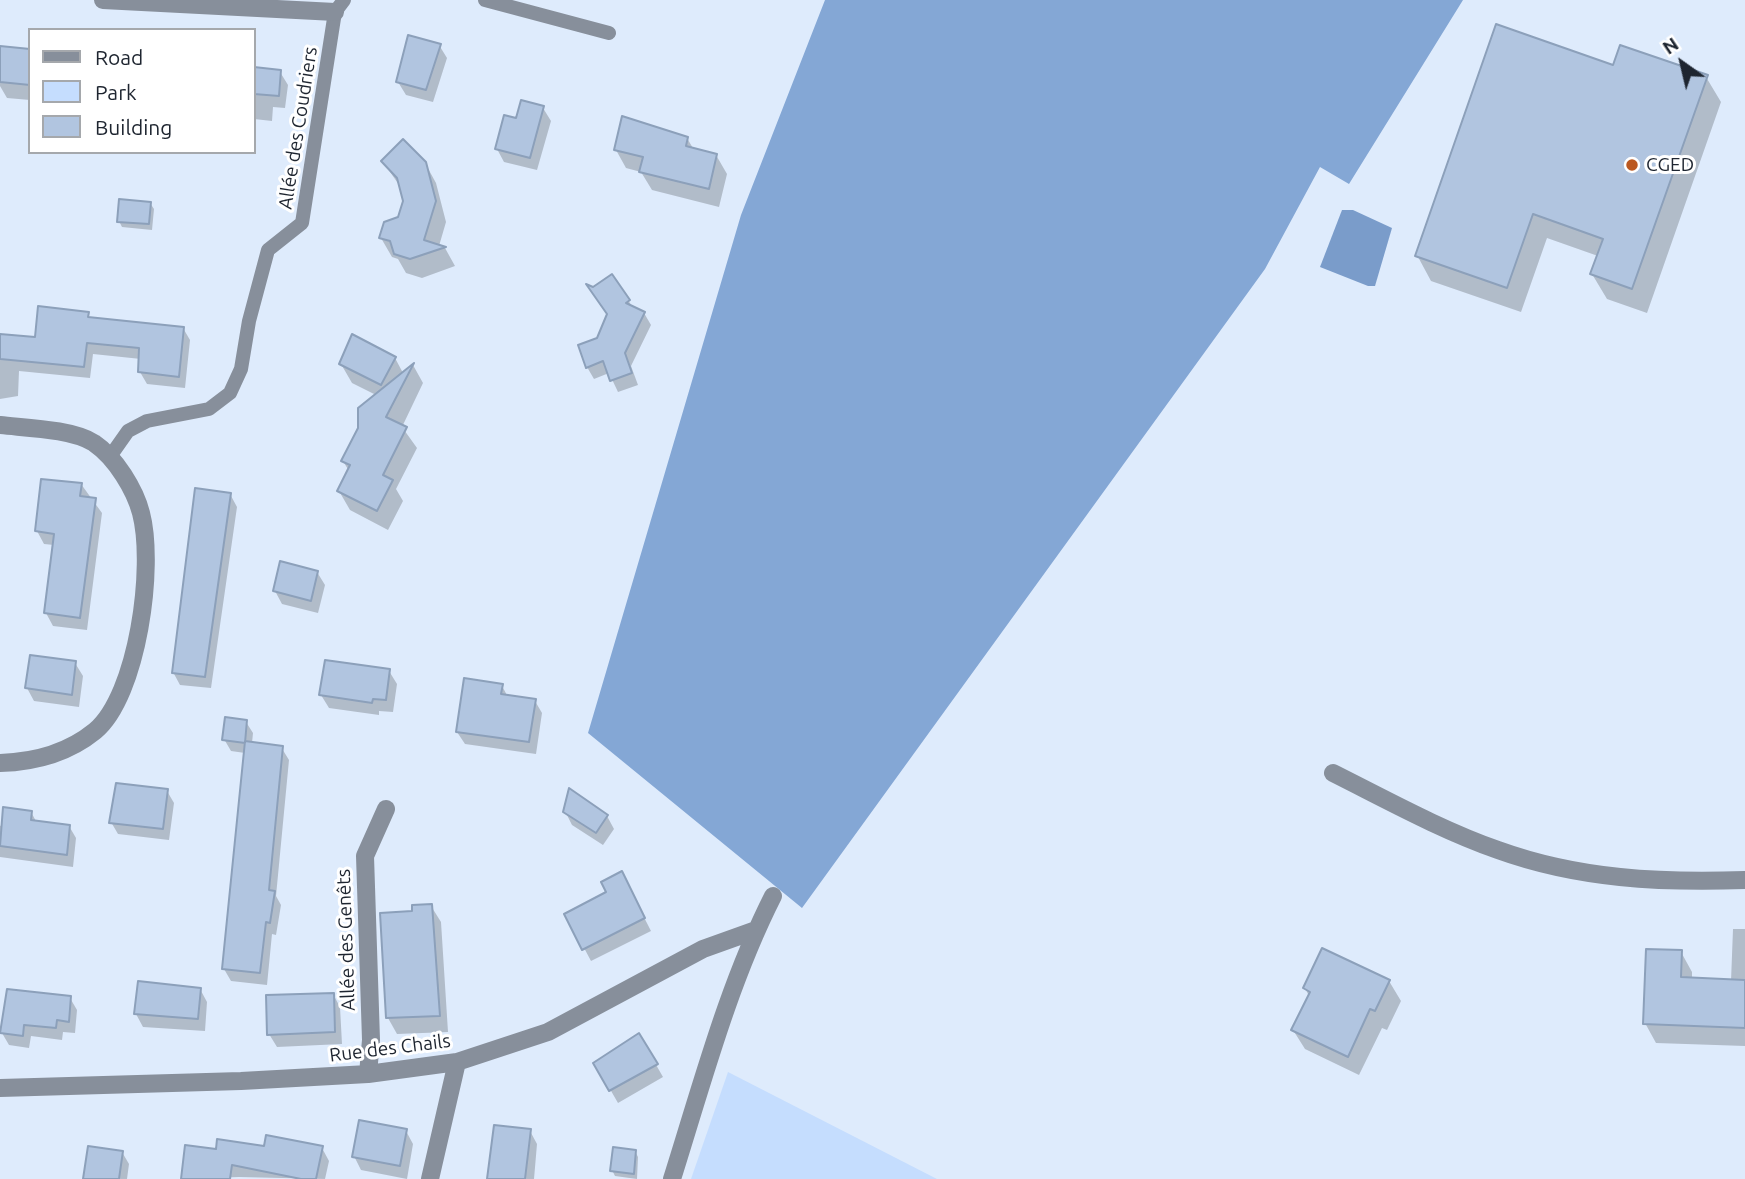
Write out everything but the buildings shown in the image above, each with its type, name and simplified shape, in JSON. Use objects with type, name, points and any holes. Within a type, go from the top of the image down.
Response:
[{"type":"street","points":[[103,0],[340,6]]},
{"type":"street","points":[[0,425],[50,430],[93,443],[109,458],[134,492],[142,516],[146,551],[135,659],[121,696],[96,730],[59,753],[20,762],[0,762]]},
{"type":"street","points":[[1333,774],[1448,830],[1499,850],[1552,866],[1616,878],[1684,883],[1745,880]]},
{"type":"street","name":"Allée des Genêts","points":[[368,1074],[371,1040],[365,856],[386,809]]},
{"type":"street","points":[[672,1179],[715,1043],[756,930],[774,896]]},
{"type":"street","name":"Rue des Chails","points":[[0,1088],[241,1081],[368,1074],[457,1062],[548,1032],[703,949],[756,930]]},
{"type":"street","points":[[430,1179],[457,1062]]},
{"type":"lane","points":[[485,0],[610,33]]},
{"type":"lane","name":"Allée des Coudriers","points":[[109,458],[128,431],[147,421],[209,409],[230,393],[241,369],[249,321],[268,250],[302,223],[340,6]]},
{"type":"green space","points":[[728,1072],[937,1179],[691,1179]]},
{"type":"shaded area","points":[[825,0],[1463,0],[1349,184],[1320,167],[1265,269],[802,908],[588,733],[741,215]]},
{"type":"shaded area","points":[[1342,210],[1353,210],[1392,228],[1375,286],[1368,286],[1320,267]]},
{"type":"place","name":"CGED","points":[[1632,165]]}]
